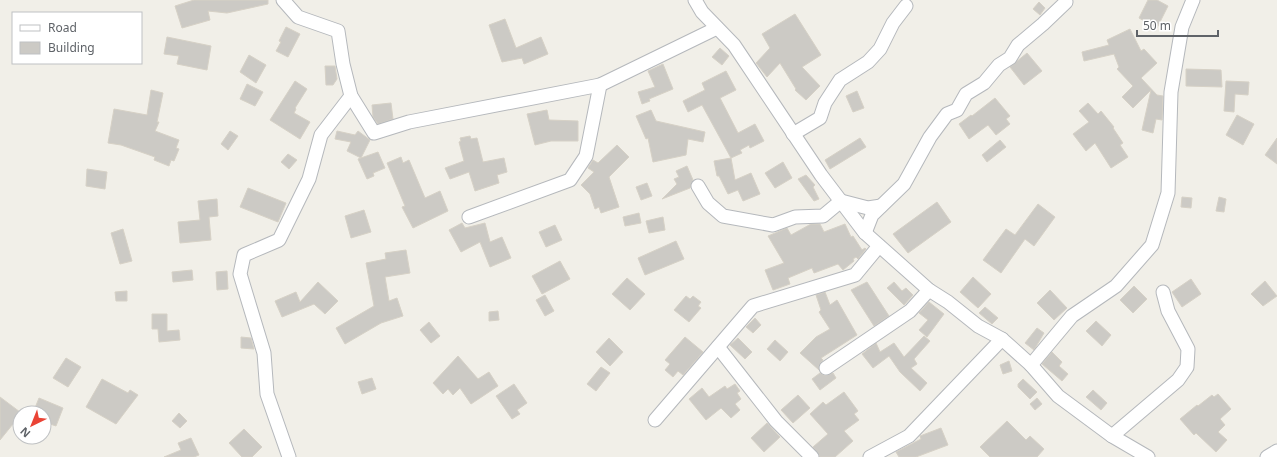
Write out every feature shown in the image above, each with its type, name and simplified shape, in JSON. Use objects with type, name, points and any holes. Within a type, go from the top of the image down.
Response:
[{"type":"street","points":[[284,0],[298,18],[338,31],[343,64],[351,96],[374,133],[409,122],[600,85],[717,28]]},
{"type":"street","points":[[695,0],[702,12],[734,45],[793,134],[865,233],[929,290],[948,302],[978,326],[1002,339],[1031,365],[1058,396],[1112,436],[1148,457]]},
{"type":"street","points":[[1031,365],[1072,316],[1116,286],[1152,245],[1168,193],[1171,92],[1182,27],[1193,0]]},
{"type":"street","points":[[865,233],[872,215],[904,184],[930,137],[947,114],[957,110],[966,94],[984,83],[999,65],[1010,58],[1018,45],[1066,2]]},
{"type":"street","points":[[793,134],[820,118],[825,103],[840,80],[868,62],[880,49],[893,23],[906,6]]},
{"type":"street","points":[[469,217],[570,180],[586,156],[600,85]]},
{"type":"street","points":[[289,457],[267,394],[264,354],[240,274],[244,255],[279,240],[309,179],[321,135],[351,96]]},
{"type":"street","points":[[698,186],[708,203],[723,216],[773,225],[795,217],[823,216],[841,201]]},
{"type":"street","points":[[841,201],[868,208],[881,206]]},
{"type":"street","points":[[655,420],[753,306],[855,275],[879,246]]},
{"type":"street","points":[[826,368],[910,311],[929,290]]},
{"type":"street","points":[[1112,436],[1178,380],[1188,367],[1188,349],[1168,311],[1163,292]]},
{"type":"street","points":[[870,457],[909,436],[1002,339]]},
{"type":"street","points":[[718,347],[776,421],[812,457]]},
{"type":"street","points":[[1267,457],[1277,450]]},
{"type":"building","points":[[194,0],[268,0],[268,4],[227,13],[208,11],[210,20],[182,28],[175,6]]},
{"type":"building","points":[[1148,0],[1157,0],[1168,6],[1157,28],[1139,18]]},
{"type":"building","points":[[1039,2],[1045,8],[1040,15],[1033,9]]},
{"type":"building","points":[[795,14],[821,55],[802,67],[820,86],[806,100],[795,90],[796,89],[780,63],[767,77],[756,63],[770,48],[762,34]]},
{"type":"building","points":[[505,19],[516,48],[541,37],[548,54],[524,64],[522,58],[502,62],[489,25]]},
{"type":"building","points":[[286,27],[300,34],[288,57],[276,51]]},
{"type":"building","points":[[1130,29],[1141,51],[1144,49],[1157,63],[1141,78],[1157,95],[1163,96],[1162,120],[1156,119],[1153,133],[1142,130],[1151,90],[1133,108],[1122,97],[1133,86],[1117,69],[1119,67],[1114,54],[1084,61],[1082,52],[1109,45],[1107,40]]},
{"type":"building","points":[[167,37],[211,46],[207,70],[177,64],[179,56],[164,54]]},
{"type":"building","points":[[720,48],[729,56],[722,65],[712,57]]},
{"type":"building","points":[[1027,53],[1042,71],[1024,85],[1010,67]]},
{"type":"building","points":[[249,55],[266,65],[256,83],[240,72]]},
{"type":"building","points":[[663,64],[673,89],[649,99],[650,101],[642,104],[638,92],[655,87],[648,71]]},
{"type":"building","points":[[325,66],[335,66],[337,79],[333,85],[326,85]]},
{"type":"building","points":[[1186,69],[1221,70],[1222,87],[1186,86]]},
{"type":"building","points":[[726,71],[736,90],[720,98],[738,133],[755,124],[764,141],[750,148],[749,145],[740,150],[742,153],[731,158],[702,105],[688,112],[683,101],[705,90],[702,83]]},
{"type":"building","points":[[295,81],[307,89],[295,108],[294,113],[310,122],[300,139],[270,120]]},
{"type":"building","points":[[1226,81],[1249,82],[1248,95],[1235,94],[1234,112],[1224,111]]},
{"type":"building","points":[[247,84],[263,92],[255,106],[240,99]]},
{"type":"building","points":[[151,90],[163,93],[157,122],[159,122],[155,131],[179,140],[176,148],[179,149],[174,161],[171,160],[169,166],[154,160],[155,157],[121,145],[108,143],[114,109],[147,115]]},
{"type":"building","points":[[857,91],[864,108],[853,112],[846,96]]},
{"type":"building","points":[[995,98],[1010,116],[1006,119],[1010,124],[996,135],[988,125],[969,139],[959,124]]},
{"type":"building","points":[[391,103],[393,119],[378,124],[373,117],[372,105]]},
{"type":"building","points":[[1088,103],[1098,114],[1101,111],[1114,127],[1113,128],[1123,143],[1120,145],[1128,157],[1111,168],[1095,143],[1086,151],[1073,134],[1089,122],[1079,111]]},
{"type":"building","points":[[547,110],[549,120],[578,121],[578,141],[551,141],[535,145],[527,114]]},
{"type":"building","points":[[651,110],[656,121],[705,132],[703,142],[688,139],[686,155],[653,162],[648,138],[646,139],[636,116]]},
{"type":"building","points":[[1237,115],[1254,124],[1243,145],[1226,135]]},
{"type":"building","points":[[230,131],[238,136],[228,150],[221,144]]},
{"type":"building","points":[[337,131],[355,135],[358,131],[370,140],[361,158],[347,151],[351,142],[335,139]]},
{"type":"building","points":[[470,136],[471,139],[477,138],[483,162],[504,158],[507,172],[497,175],[499,183],[475,191],[469,172],[450,179],[445,168],[464,161],[459,142],[461,141],[460,138]]},
{"type":"building","points":[[860,138],[866,147],[830,169],[825,160]]},
{"type":"building","points":[[1277,138],[1277,164],[1265,155]]},
{"type":"building","points":[[1000,140],[1006,147],[987,162],[982,155]]},
{"type":"building","points":[[617,145],[629,157],[609,177],[619,207],[601,213],[599,207],[595,209],[590,194],[581,185],[594,172],[588,168],[593,160],[598,163]]},
{"type":"building","points":[[378,152],[385,168],[373,173],[374,176],[367,179],[358,159]]},
{"type":"building","points":[[288,154],[297,160],[289,169],[281,162]]},
{"type":"building","points":[[401,157],[403,163],[409,160],[425,198],[440,191],[448,211],[413,228],[402,207],[405,206],[387,163]]},
{"type":"building","points":[[731,158],[735,180],[751,173],[760,194],[743,201],[738,190],[728,194],[719,176],[717,176],[714,161]]},
{"type":"building","points":[[783,162],[792,178],[775,188],[765,173]]},
{"type":"building","points":[[687,166],[693,180],[690,188],[662,199],[677,184],[674,179],[679,177],[676,171]]},
{"type":"building","points":[[87,169],[107,172],[105,189],[86,186]]},
{"type":"building","points":[[806,175],[815,185],[813,187],[819,199],[814,201],[798,179]]},
{"type":"building","points":[[647,183],[652,196],[641,200],[636,187]]},
{"type":"building","points":[[248,188],[286,203],[278,222],[240,207]]},
{"type":"building","points":[[1182,197],[1192,198],[1191,208],[1181,207]]},
{"type":"building","points":[[1219,197],[1226,199],[1224,212],[1216,211]]},
{"type":"building","points":[[217,199],[218,216],[209,217],[211,240],[180,243],[178,222],[200,220],[198,201]]},
{"type":"building","points":[[937,202],[951,222],[908,253],[893,234]]},
{"type":"building","points":[[1038,204],[1055,217],[1034,246],[1025,239],[1001,273],[983,260],[1006,229],[1015,235]]},
{"type":"building","points":[[364,210],[371,232],[351,238],[345,216]]},
{"type":"building","points":[[639,213],[641,223],[625,226],[623,217]]},
{"type":"building","points":[[663,217],[665,230],[649,233],[646,221]]},
{"type":"building","points":[[462,223],[465,228],[485,223],[490,242],[502,237],[511,258],[490,267],[480,242],[461,252],[449,230]]},
{"type":"building","points":[[811,224],[820,224],[824,232],[845,224],[851,237],[853,236],[862,250],[865,248],[866,249],[858,259],[856,257],[853,259],[854,261],[843,270],[838,264],[814,273],[812,268],[788,278],[790,284],[773,290],[765,270],[784,263],[768,236],[787,228],[791,235]]},
{"type":"building","points":[[555,225],[562,240],[546,247],[539,232]]},
{"type":"building","points":[[123,229],[132,261],[120,264],[111,233]]},
{"type":"building","points":[[676,241],[684,259],[645,275],[638,258]]},
{"type":"building","points":[[406,250],[410,273],[385,277],[389,301],[397,298],[403,316],[381,323],[345,344],[336,328],[374,306],[366,263],[386,259],[385,253]]},
{"type":"building","points":[[560,261],[570,279],[542,294],[532,276]]},
{"type":"building","points":[[192,270],[193,280],[173,282],[172,272]]},
{"type":"building","points":[[227,271],[228,289],[217,290],[216,272]]},
{"type":"building","points":[[973,277],[991,294],[978,308],[960,292]]},
{"type":"building","points":[[627,278],[645,294],[630,310],[612,294]]},
{"type":"building","points":[[1191,279],[1201,294],[1182,307],[1172,292]]},
{"type":"building","points":[[1265,281],[1277,296],[1263,306],[1251,294]]},
{"type":"building","points":[[318,282],[338,301],[325,314],[314,304],[282,317],[275,301],[296,292],[300,302]]},
{"type":"building","points":[[867,282],[889,316],[874,326],[851,290]]},
{"type":"building","points":[[894,282],[902,291],[906,288],[913,295],[904,305],[887,288]]},
{"type":"building","points":[[1134,286],[1147,299],[1133,313],[1120,300]]},
{"type":"building","points":[[1050,290],[1067,308],[1054,320],[1037,303]]},
{"type":"building","points":[[127,291],[127,301],[116,301],[115,292]]},
{"type":"building","points":[[825,292],[830,305],[837,300],[857,335],[821,358],[823,360],[819,365],[819,370],[800,353],[816,337],[830,329],[819,312],[821,310],[816,295]]},
{"type":"building","points":[[545,295],[554,311],[545,316],[536,300]]},
{"type":"building","points":[[686,296],[690,299],[693,296],[701,302],[698,306],[701,308],[689,322],[674,310]]},
{"type":"building","points":[[929,302],[944,314],[927,337],[919,330],[928,320],[919,313]]},
{"type":"building","points":[[985,307],[998,318],[992,324],[979,313]]},
{"type":"building","points":[[498,311],[499,320],[489,321],[489,312]]},
{"type":"building","points":[[152,314],[167,314],[167,331],[179,330],[180,340],[159,342],[158,329],[152,329]]},
{"type":"building","points":[[755,318],[761,325],[753,333],[746,327]]},
{"type":"building","points":[[1096,321],[1111,335],[1102,346],[1086,331]]},
{"type":"building","points":[[429,322],[440,336],[431,343],[420,330]]},
{"type":"building","points":[[1037,328],[1044,333],[1034,350],[1025,343]]},
{"type":"building","points":[[924,336],[930,341],[914,359],[917,364],[911,368],[927,383],[920,391],[900,372],[889,356],[873,368],[862,354],[876,343],[880,352],[894,343],[904,357]]},
{"type":"building","points":[[241,337],[251,338],[254,349],[241,348]]},
{"type":"building","points":[[685,337],[703,352],[683,375],[678,371],[673,377],[665,370],[670,364],[665,360]]},
{"type":"building","points":[[609,338],[623,352],[610,366],[596,352]]},
{"type":"building","points":[[738,338],[752,352],[745,359],[730,345]]},
{"type":"building","points":[[775,340],[788,352],[780,361],[767,349]]},
{"type":"building","points":[[1052,352],[1062,362],[1059,366],[1068,374],[1062,381],[1042,364]]},
{"type":"building","points":[[458,356],[478,379],[489,372],[498,386],[471,404],[460,388],[453,395],[448,389],[443,394],[433,383]]},
{"type":"building","points":[[66,358],[81,367],[68,387],[53,378]]},
{"type":"building","points":[[1009,361],[1012,371],[1003,374],[1000,365]]},
{"type":"building","points":[[601,367],[610,373],[596,391],[587,384]]},
{"type":"building","points":[[820,373],[826,376],[833,373],[836,378],[820,390],[812,379]]},
{"type":"building","points":[[372,378],[376,389],[362,394],[358,382]]},
{"type":"building","points":[[102,379],[128,393],[130,390],[138,395],[116,424],[86,407]]},
{"type":"building","points":[[1023,379],[1037,392],[1030,399],[1018,387],[1018,384]]},
{"type":"building","points":[[514,384],[527,403],[517,410],[520,414],[512,419],[496,396]]},
{"type":"building","points":[[735,384],[740,391],[737,393],[741,399],[735,404],[740,410],[731,418],[721,408],[706,420],[689,399],[702,388],[709,397],[725,386],[727,389]]},
{"type":"building","points":[[1093,390],[1107,403],[1101,410],[1086,397]]},
{"type":"building","points":[[844,392],[858,411],[854,414],[859,420],[844,431],[853,441],[835,457],[820,457],[813,447],[828,434],[810,414],[823,402],[826,405]]},
{"type":"building","points":[[1218,394],[1231,409],[1220,419],[1225,425],[1218,432],[1227,440],[1216,452],[1196,433],[1194,435],[1180,419],[1212,395],[1214,397]]},
{"type":"building","points":[[798,395],[810,408],[793,423],[781,410]]},
{"type":"building","points":[[0,397],[12,406],[12,425],[0,440]]},
{"type":"building","points":[[39,398],[63,408],[56,426],[52,425],[52,405],[36,405]]},
{"type":"building","points":[[1037,398],[1042,404],[1035,410],[1030,404]]},
{"type":"building","points":[[179,413],[187,421],[180,428],[172,421]]},
{"type":"building","points":[[1007,421],[1026,440],[1030,436],[1044,449],[1037,457],[990,457],[980,447]]},
{"type":"building","points":[[767,423],[780,437],[764,452],[751,438]]},
{"type":"building","points":[[941,428],[948,445],[916,457],[899,457],[896,452],[921,439],[920,436]]},
{"type":"building","points":[[244,429],[262,447],[252,457],[242,457],[229,443]]},
{"type":"building","points":[[191,438],[199,455],[194,457],[164,457],[181,450],[178,443]]}]
